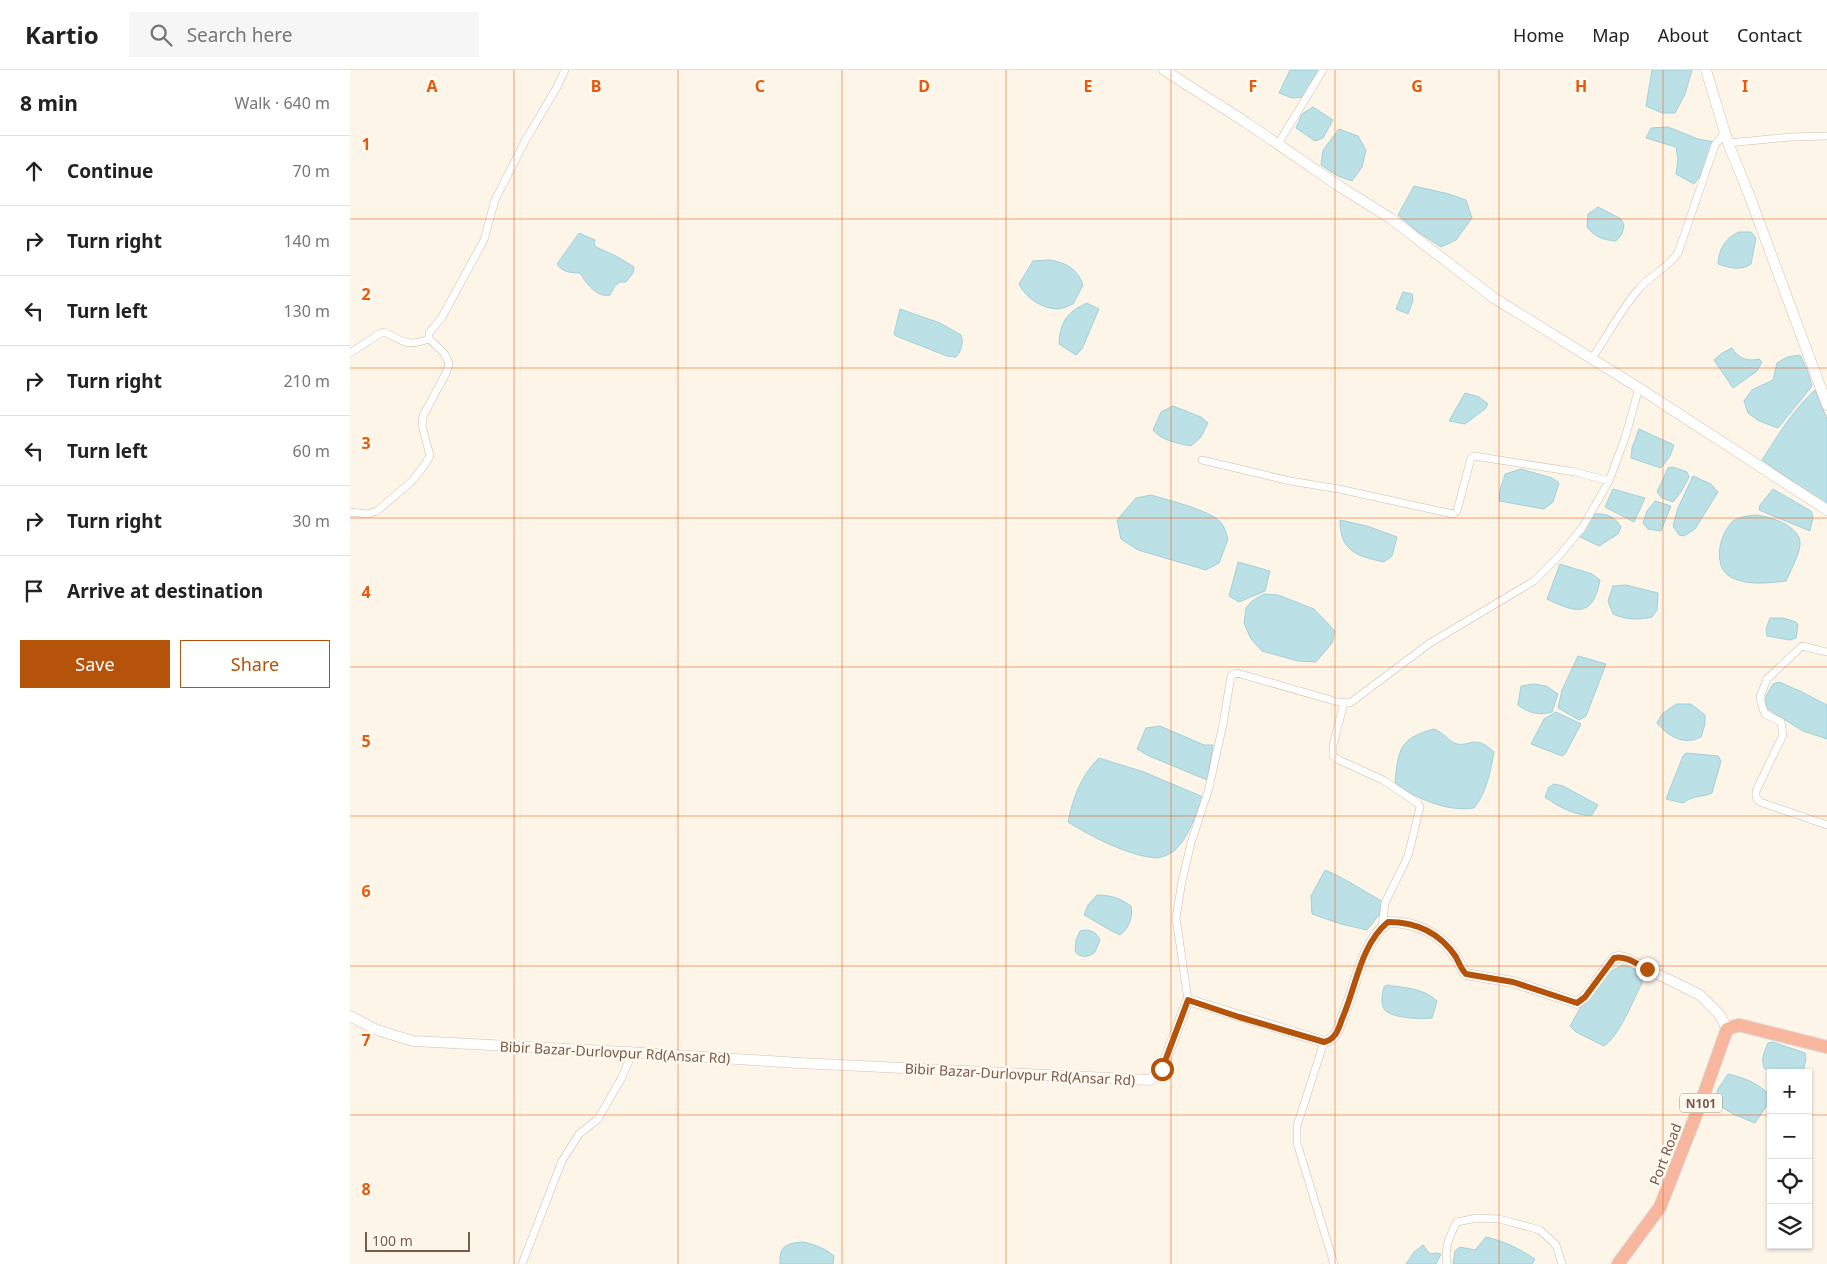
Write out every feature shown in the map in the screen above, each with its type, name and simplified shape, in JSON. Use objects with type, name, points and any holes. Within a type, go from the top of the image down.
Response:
[{"type":"highway","points":[[1727,1029],[1739,1025],[1827,1047]]},
{"type":"highway","name":"Port Road","points":[[1618,1264],[1660,1207],[1704,1097],[1727,1029]]},
{"type":"street","points":[[350,512],[373,514],[411,482],[429,459],[422,420],[447,371],[449,363],[444,353],[429,339],[429,333],[444,313],[484,240],[495,200],[525,141],[566,70]]},
{"type":"street","points":[[1164,70],[1390,218],[1494,298],[1592,358],[1827,510]]},
{"type":"street","points":[[1278,144],[1323,70]]},
{"type":"street","points":[[1706,70],[1724,132],[1827,405]]},
{"type":"street","points":[[1592,358],[1639,289],[1651,276],[1660,272],[1671,263],[1678,253],[1715,145],[1724,132]]},
{"type":"street","points":[[1728,143],[1827,136]]},
{"type":"street","points":[[350,353],[381,333],[403,343],[420,342],[429,339]]},
{"type":"street","points":[[1324,1042],[1188,1000],[1176,918],[1182,881],[1211,779],[1231,676],[1237,673],[1344,703],[1350,703],[1430,643],[1534,581],[1559,556],[1582,528],[1609,481],[1625,438],[1639,388]]},
{"type":"street","points":[[1202,460],[1290,481],[1348,491],[1453,514],[1457,511],[1471,458],[1474,456],[1575,472],[1609,481]]},
{"type":"street","points":[[1827,652],[1802,646],[1767,679],[1760,697],[1762,706],[1765,714],[1781,722],[1784,735],[1756,791],[1756,798],[1760,802],[1827,825]]},
{"type":"street","points":[[1344,703],[1333,745],[1333,756],[1383,780],[1419,804],[1420,807],[1408,856],[1385,903],[1382,927]]},
{"type":"street","points":[[1334,1264],[1297,1143],[1297,1126],[1324,1042],[1335,1036],[1366,952],[1382,927],[1388,922],[1402,922],[1439,936],[1466,974],[1513,982],[1577,1003],[1585,997],[1614,958],[1625,958],[1700,995],[1720,1015],[1727,1029]]},
{"type":"street","name":"Bibir Bazar-Durlovpur Rd(Ansar Rd)","points":[[350,1016],[377,1030],[414,1041],[633,1052],[799,1063],[1150,1080],[1162,1069],[1188,1000]]},
{"type":"street","points":[[522,1264],[562,1161],[579,1134],[598,1119],[621,1080],[633,1052]]},
{"type":"street","points":[[1447,1264],[1445,1252],[1449,1237],[1457,1222],[1477,1218],[1499,1219],[1540,1230],[1556,1245],[1562,1264]]},
{"type":"water","points":[[1290,70],[1318,70],[1303,97],[1292,98],[1279,93]]},
{"type":"water","points":[[1652,70],[1692,70],[1685,94],[1675,113],[1662,113],[1646,106]]},
{"type":"water","points":[[1313,107],[1333,120],[1323,138],[1315,141],[1296,128],[1302,114]]},
{"type":"water","points":[[1668,127],[1698,139],[1714,142],[1703,172],[1694,184],[1676,174],[1678,159],[1676,147],[1646,138],[1651,128]]},
{"type":"water","points":[[1339,129],[1358,136],[1366,150],[1362,167],[1352,181],[1338,176],[1321,165],[1323,150]]},
{"type":"water","points":[[1414,186],[1466,200],[1472,218],[1456,240],[1441,247],[1418,232],[1398,215]]},
{"type":"water","points":[[1598,207],[1621,219],[1624,225],[1622,234],[1616,241],[1600,237],[1587,227],[1588,214]]},
{"type":"water","points":[[1739,232],[1751,232],[1756,238],[1751,264],[1739,268],[1731,268],[1718,264],[1726,241]]},
{"type":"water","points":[[579,233],[595,240],[594,246],[634,267],[633,273],[626,282],[620,282],[614,287],[610,295],[596,292],[580,273],[567,272],[557,264]]},
{"type":"water","points":[[1049,260],[1060,262],[1070,267],[1081,279],[1083,285],[1073,304],[1059,309],[1045,307],[1030,298],[1019,284],[1033,261]]},
{"type":"water","points":[[1403,292],[1412,294],[1413,300],[1408,314],[1396,309]]},
{"type":"water","points":[[1087,303],[1099,309],[1082,349],[1076,355],[1059,344],[1061,330],[1070,314]]},
{"type":"water","points":[[900,309],[940,323],[961,335],[962,344],[958,355],[956,357],[947,356],[896,336],[894,334]]},
{"type":"water","points":[[1732,348],[1743,358],[1759,359],[1762,362],[1757,371],[1733,388],[1714,360]]},
{"type":"water","points":[[1800,355],[1812,386],[1778,428],[1759,421],[1748,413],[1744,401],[1752,390],[1773,380],[1777,363],[1787,357]]},
{"type":"water","points":[[1815,390],[1827,419],[1827,505],[1762,460],[1793,414]]},
{"type":"water","points":[[1465,393],[1479,397],[1488,404],[1485,409],[1465,424],[1449,421]]},
{"type":"water","points":[[1173,406],[1201,417],[1208,423],[1201,437],[1191,446],[1165,439],[1153,430],[1161,412]]},
{"type":"water","points":[[1639,429],[1674,445],[1670,456],[1661,468],[1631,458],[1632,448]]},
{"type":"water","points":[[1673,467],[1687,472],[1689,477],[1673,502],[1662,498],[1657,492],[1668,468]]},
{"type":"water","points":[[1521,469],[1552,478],[1559,483],[1553,502],[1544,509],[1499,501],[1505,474]]},
{"type":"water","points":[[1693,476],[1711,484],[1718,492],[1695,529],[1684,536],[1679,535],[1673,526],[1678,508]]},
{"type":"water","points":[[1613,489],[1645,498],[1634,522],[1605,507]]},
{"type":"water","points":[[1773,489],[1811,511],[1813,517],[1810,531],[1759,510],[1760,505]]},
{"type":"water","points":[[1151,495],[1190,506],[1217,519],[1223,526],[1228,539],[1219,563],[1206,570],[1138,550],[1121,539],[1117,520],[1136,498]]},
{"type":"water","points":[[1655,501],[1671,506],[1661,531],[1648,529],[1643,523],[1647,511]]},
{"type":"water","points":[[1595,514],[1610,516],[1621,527],[1618,534],[1599,546],[1580,537],[1588,521]]},
{"type":"water","points":[[1755,515],[1768,517],[1784,523],[1796,532],[1799,538],[1798,554],[1786,581],[1757,583],[1742,581],[1729,576],[1724,571],[1719,556],[1724,533],[1733,521]]},
{"type":"water","points":[[1340,520],[1367,526],[1397,537],[1392,556],[1384,562],[1365,557],[1351,550],[1343,539]]},
{"type":"water","points":[[1238,562],[1270,571],[1265,591],[1239,602],[1229,596]]},
{"type":"water","points":[[1560,564],[1592,574],[1600,580],[1593,601],[1588,606],[1582,609],[1575,609],[1547,599]]},
{"type":"water","points":[[1626,585],[1658,593],[1657,610],[1652,617],[1632,619],[1613,614],[1608,601],[1613,586]]},
{"type":"water","points":[[1264,594],[1278,595],[1314,609],[1335,631],[1332,643],[1316,662],[1298,661],[1262,651],[1251,639],[1244,623],[1246,608],[1252,601]]},
{"type":"water","points":[[1770,618],[1783,618],[1796,622],[1798,625],[1796,638],[1790,640],[1767,636],[1766,629]]},
{"type":"water","points":[[1578,656],[1606,664],[1586,716],[1579,720],[1558,708],[1562,690]]},
{"type":"water","points":[[1779,682],[1827,705],[1827,739],[1803,731],[1766,708],[1766,696],[1773,684]]},
{"type":"water","points":[[1534,684],[1546,686],[1558,694],[1552,712],[1534,713],[1518,705],[1521,686]]},
{"type":"water","points":[[1676,704],[1691,704],[1705,715],[1705,724],[1701,737],[1695,740],[1683,740],[1671,736],[1657,723],[1662,714]]},
{"type":"water","points":[[1556,712],[1581,724],[1565,754],[1562,756],[1531,744],[1544,719]]},
{"type":"water","points":[[1160,726],[1204,745],[1213,745],[1207,780],[1149,756],[1137,749],[1146,728]]},
{"type":"water","points":[[1434,729],[1457,744],[1480,743],[1494,752],[1485,789],[1474,808],[1453,808],[1433,803],[1395,783],[1398,761],[1403,747],[1414,736]]},
{"type":"water","points":[[1686,753],[1718,756],[1721,761],[1712,793],[1691,798],[1683,803],[1666,799],[1683,756]]},
{"type":"water","points":[[1099,758],[1144,772],[1203,797],[1188,833],[1174,851],[1156,858],[1134,853],[1098,839],[1068,822],[1072,804],[1079,787],[1087,772]]},
{"type":"water","points":[[1554,784],[1563,786],[1598,805],[1592,815],[1574,813],[1545,797],[1549,787]]},
{"type":"water","points":[[1325,870],[1382,901],[1379,915],[1367,930],[1341,924],[1312,914],[1311,896]]},
{"type":"water","points":[[1097,895],[1115,898],[1131,906],[1130,922],[1120,935],[1084,915],[1088,905]]},
{"type":"water","points":[[1080,931],[1094,932],[1100,940],[1095,952],[1084,956],[1079,955],[1075,951],[1076,940]]},
{"type":"water","points":[[1623,965],[1633,968],[1642,977],[1642,983],[1621,1026],[1604,1046],[1576,1032],[1570,1026],[1592,991],[1606,976]]},
{"type":"water","points":[[1387,985],[1414,989],[1432,997],[1437,1001],[1432,1018],[1398,1016],[1386,1011],[1383,1007],[1382,997],[1384,987]]},
{"type":"water","points":[[1773,1042],[1805,1053],[1804,1069],[1767,1070],[1764,1068],[1763,1058],[1768,1043]]},
{"type":"water","points":[[1728,1074],[1740,1077],[1767,1093],[1767,1105],[1755,1123],[1733,1114],[1714,1102],[1718,1089]]},
{"type":"water","points":[[1486,1237],[1512,1246],[1535,1259],[1532,1264],[1453,1264],[1455,1251],[1460,1247],[1475,1250]]},
{"type":"water","points":[[804,1242],[831,1253],[834,1256],[833,1264],[780,1264],[781,1253],[785,1246]]},
{"type":"water","points":[[1423,1245],[1430,1254],[1441,1254],[1436,1264],[1406,1264],[1414,1252]]},
{"type":"route","points":[[1162,1069],[1188,1000],[1324,1042],[1330,1040],[1335,1036],[1345,1013],[1366,952],[1382,927],[1388,922],[1402,922],[1439,936],[1466,974],[1513,982],[1577,1003],[1585,997],[1614,958],[1625,958],[1647,969]]}]
